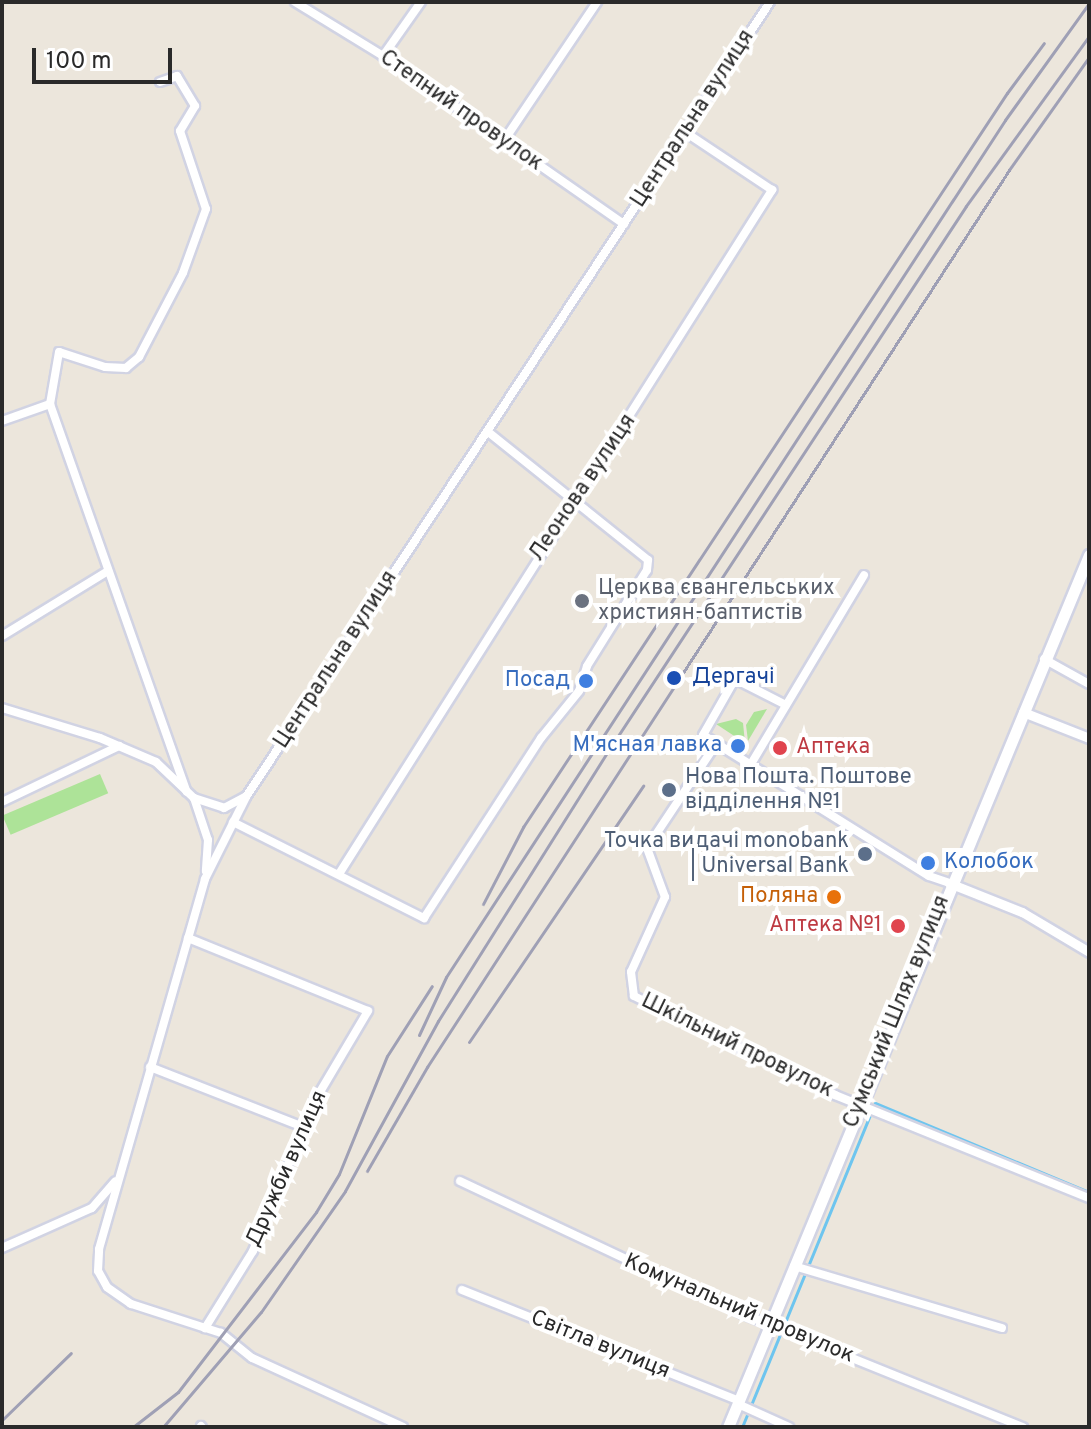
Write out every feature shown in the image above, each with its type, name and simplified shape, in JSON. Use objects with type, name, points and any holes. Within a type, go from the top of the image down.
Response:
[{"type":"main road","name":"Сумський Шлях вулиця","points":[[728,1427],[949,883],[1089,555]]},
{"type":"street","name":"Степний провулок","points":[[295,2],[383,56],[624,224]]},
{"type":"street","points":[[383,56],[421,2]]},
{"type":"street","points":[[503,142],[597,2]]},
{"type":"street","name":"Центральна вулиця","points":[[403,1427],[252,1358],[205,1328],[156,1315],[107,1287],[98,1271],[99,1249],[205,879],[246,797],[770,2]]},
{"type":"street","points":[[160,82],[177,76],[195,106],[180,131],[206,209],[183,273],[139,357],[126,368],[105,367],[59,352],[50,404],[208,840],[205,879]]},
{"type":"street","name":"Леонова вулиця","points":[[339,874],[574,496],[772,190],[685,132]]},
{"type":"street","points":[[2,421],[50,404]]},
{"type":"street","points":[[233,822],[339,874],[419,918],[430,914],[541,738],[579,691],[587,666],[647,570],[648,560],[574,496],[487,431]]},
{"type":"street","points":[[2,636],[108,571]]},
{"type":"street","points":[[751,764],[864,575]]},
{"type":"street","points":[[1044,659],[1089,684]]},
{"type":"street","points":[[786,705],[735,679],[703,735],[949,883],[1022,912],[1089,949]]},
{"type":"street","points":[[2,708],[119,746],[156,762],[191,795],[224,808],[246,797]]},
{"type":"street","points":[[1023,712],[1089,738]]},
{"type":"street","name":"Шкільний провулок","points":[[716,744],[647,848],[663,879],[665,897],[631,972],[634,996],[859,1105],[1089,1198]]},
{"type":"street","points":[[2,802],[119,746]]},
{"type":"street","name":"Дружби вулиця","points":[[188,938],[368,1011],[303,1127],[253,1251],[205,1328]]},
{"type":"street","points":[[150,1067],[303,1127]]},
{"type":"street","points":[[2,1248],[92,1208],[118,1179]]},
{"type":"street","name":"Комунальний провулок","points":[[460,1181],[770,1324],[1023,1427]]},
{"type":"street","points":[[794,1266],[1002,1328]]},
{"type":"street","name":"Світла вулиця","points":[[462,1290],[738,1403],[789,1427]]},
{"type":"green space","points":[[767,709],[748,741],[746,725],[754,712]]},
{"type":"green space","points":[[736,719],[743,723],[745,743],[716,724]]},
{"type":"green space","points":[[100,774],[108,793],[11,835],[2,815]]},
{"type":"waterway","points":[[742,1427],[875,1103],[1089,1192]]},
{"type":"railway","points":[[419,1035],[446,977],[1005,120],[1089,3]]},
{"type":"railway","points":[[163,1427],[261,1312],[345,1191],[438,1021],[608,751],[966,206],[1089,36]]},
{"type":"railway","points":[[483,904],[523,827],[1007,93],[1044,43]]},
{"type":"railway","points":[[367,1171],[427,1067],[1009,170],[1089,57]]},
{"type":"railway","points":[[469,1042],[643,786]]},
{"type":"railway","points":[[133,1427],[178,1392],[316,1212],[339,1174],[387,1056],[432,986]]},
{"type":"railway","points":[[2,1420],[71,1353]]},
{"type":"place","name":"Церква євангельських християн-баптистів","points":[[582,601]]},
{"type":"place","name":"Дергачі","points":[[674,678]]},
{"type":"place","name":"Посад","points":[[586,681]]},
{"type":"place","name":"М'ясная лавка","points":[[738,746]]},
{"type":"place","name":"Аптека","points":[[780,748]]},
{"type":"place","name":"Нова Пошта. Поштове відділення №1","points":[[669,790]]},
{"type":"place","name":"Точка видачі monobank | Universal Bank","points":[[865,854]]},
{"type":"place","name":"Колобок","points":[[928,863]]},
{"type":"place","name":"Поляна","points":[[834,897]]},
{"type":"place","name":"Аптека №1","points":[[898,926]]}]
